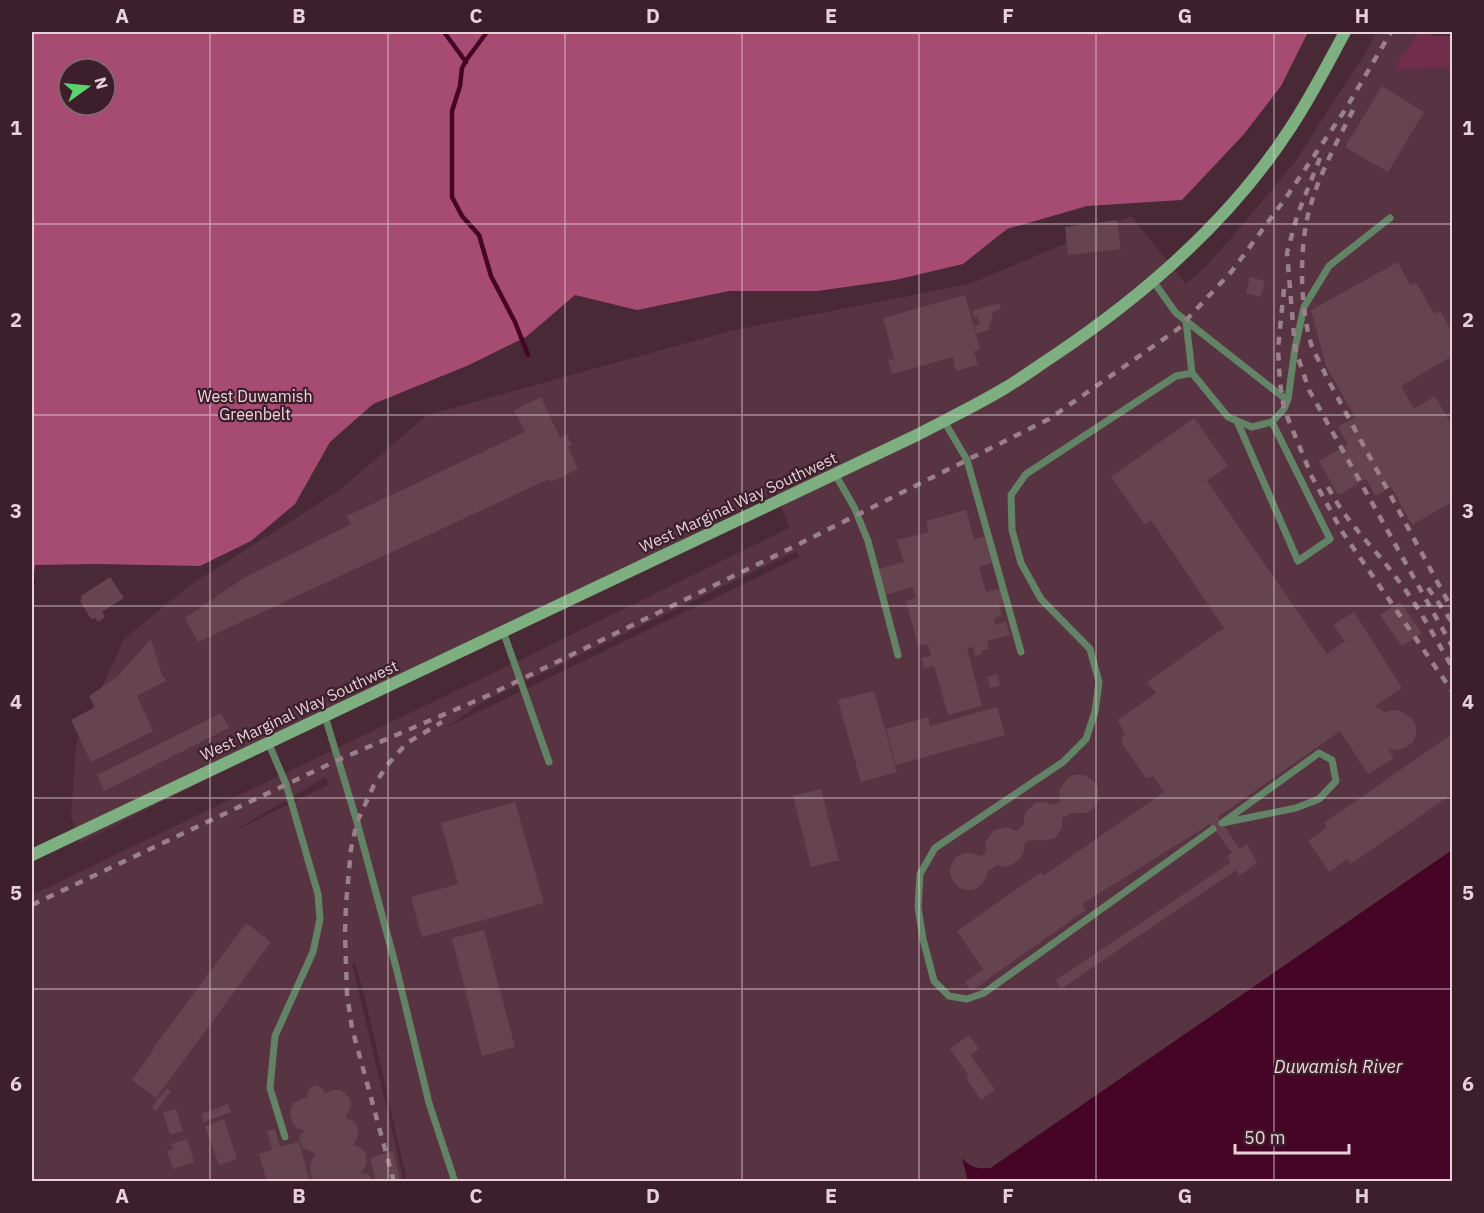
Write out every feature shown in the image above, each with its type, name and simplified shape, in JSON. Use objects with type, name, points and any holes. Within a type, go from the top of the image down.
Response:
[{"type":"main road","name":"West Marginal Way Southwest","points":[[32,855],[917,435],[1006,388],[1092,330],[1166,271],[1212,226],[1253,179],[1288,131],[1345,32]]},
{"type":"lane","points":[[1186,321],[1192,373],[1228,417],[1252,427],[1272,422],[1284,409],[1288,399],[1294,348],[1304,307],[1329,266],[1390,218]]},
{"type":"lane","points":[[1153,281],[1176,313],[1288,399]]},
{"type":"lane","points":[[1192,373],[1176,376],[1026,474],[1011,495],[1012,530],[1021,563],[1041,599],[1090,649],[1099,682],[1095,712],[1086,739],[1063,762],[935,848],[920,874],[918,907],[923,939],[934,981],[949,996],[967,999],[984,993],[1213,829]]},
{"type":"lane","points":[[944,421],[967,460],[1020,652]]},
{"type":"lane","points":[[1237,421],[1298,561],[1330,539],[1272,422]]},
{"type":"lane","points":[[835,474],[854,507],[868,541],[898,655]]},
{"type":"lane","points":[[503,631],[549,762]]},
{"type":"lane","points":[[325,716],[357,822],[429,1103],[455,1182]]},
{"type":"lane","points":[[268,742],[289,795],[318,894],[320,919],[313,952],[275,1036],[270,1088],[285,1137]]},
{"type":"lane","points":[[1319,753],[1332,760],[1336,781],[1319,799],[1296,808],[1222,822],[1319,753]]},
{"type":"shaded area","points":[[1377,32],[1419,32],[1395,69],[1452,68],[1452,850],[990,1168],[978,1169],[968,1165],[963,1159],[968,1181],[407,1181],[355,963],[352,964],[404,1181],[32,1182],[32,895],[789,528],[776,492],[80,843],[71,816],[76,744],[124,639],[190,585],[337,492],[427,415],[734,330],[969,284],[1131,216],[1186,284],[1227,243],[1295,162]],"holes":[[[797,551],[799,557],[447,727],[481,703]],[[326,777],[328,785],[236,830],[237,829]]]},
{"type":"shaded area","points":[[1419,32],[1435,36],[1452,36],[1452,68],[1394,69]]},
{"type":"green space","name":"West Duwamish Greenbelt","points":[[32,32],[1308,32],[1281,86],[1244,134],[1182,200],[1087,206],[1007,229],[963,264],[895,280],[817,291],[729,291],[637,310],[575,295],[526,337],[469,365],[373,404],[330,442],[295,504],[251,541],[200,566],[35,565],[32,590]]},
{"type":"water","name":"Duwamish River","points":[[1452,850],[1452,1181],[968,1181],[962,1158],[975,1167],[991,1168]]},
{"type":"building","points":[[1382,86],[1424,112],[1388,172],[1345,147]]},
{"type":"building","points":[[1117,220],[1121,249],[1068,255],[1065,227]]},
{"type":"building","points":[[1398,262],[1410,285],[1416,282],[1434,314],[1440,311],[1452,332],[1452,356],[1401,386],[1414,409],[1435,396],[1452,426],[1452,502],[1412,525],[1391,487],[1376,496],[1366,479],[1338,495],[1319,461],[1348,444],[1338,427],[1355,417],[1326,366],[1311,310]]},
{"type":"building","points":[[1250,277],[1265,281],[1260,297],[1246,293]]},
{"type":"building","points":[[965,295],[980,349],[974,351],[978,365],[956,371],[953,357],[892,374],[888,360],[894,359],[883,318]]},
{"type":"building","points":[[999,303],[1001,309],[993,312],[991,323],[989,323],[990,329],[977,334],[974,326],[980,324],[972,311]]},
{"type":"building","points":[[541,397],[560,438],[566,434],[572,445],[568,447],[578,469],[551,482],[549,479],[198,642],[185,618],[244,578],[351,524],[347,516],[525,432],[514,410]]},
{"type":"building","points":[[1194,418],[1228,466],[1207,481],[1327,654],[1345,641],[1333,625],[1354,612],[1402,688],[1375,706],[1386,713],[1394,710],[1403,712],[1412,719],[1416,726],[1416,735],[1413,742],[1405,748],[1388,749],[1394,758],[1368,774],[1340,731],[1218,817],[1240,849],[1247,844],[1257,863],[1239,876],[1236,870],[1061,989],[1056,980],[1231,862],[1227,856],[1232,853],[1210,824],[1082,904],[1086,910],[971,991],[965,982],[983,969],[957,931],[1041,872],[1043,876],[1164,792],[1154,777],[1146,778],[1121,742],[1125,735],[1118,720],[1156,693],[1147,682],[1224,628],[1151,520],[1145,525],[1111,477]]},
{"type":"building","points":[[966,510],[974,539],[985,536],[992,563],[979,567],[986,592],[1000,589],[1004,603],[999,605],[1002,615],[994,618],[995,625],[1006,622],[1010,635],[987,641],[989,649],[981,651],[982,654],[975,656],[973,647],[967,648],[982,706],[948,715],[934,666],[924,669],[921,658],[931,656],[928,644],[918,646],[906,601],[916,598],[913,587],[885,595],[878,569],[904,562],[897,540],[929,532],[926,521]]},
{"type":"building","points":[[110,577],[124,598],[102,612],[105,617],[98,622],[95,618],[91,619],[80,601],[81,596]]},
{"type":"building","points":[[1400,602],[1422,633],[1402,646],[1380,615]]},
{"type":"building","points":[[151,639],[162,676],[167,680],[137,696],[153,731],[91,762],[71,720],[95,707],[89,696],[117,677]]},
{"type":"building","points":[[997,674],[1000,686],[990,688],[987,677]]},
{"type":"building","points":[[874,691],[897,772],[861,782],[838,700]]},
{"type":"building","points":[[997,707],[1005,735],[896,765],[886,729],[928,717],[930,726]]},
{"type":"building","points":[[221,713],[229,728],[104,791],[97,775]]},
{"type":"building","points":[[1452,734],[1452,794],[1351,864],[1347,859],[1329,872],[1308,841],[1327,827],[1324,823]]},
{"type":"building","points":[[1074,775],[1085,775],[1098,787],[1099,799],[1094,808],[1086,813],[1072,813],[1062,818],[1062,827],[1054,839],[1039,841],[1034,839],[1025,843],[1021,858],[1011,865],[1004,867],[997,865],[987,872],[982,884],[976,889],[967,890],[954,883],[950,875],[950,868],[956,857],[965,853],[979,856],[986,853],[985,843],[994,830],[1007,827],[1016,831],[1023,825],[1025,813],[1035,803],[1044,802],[1054,805],[1061,801],[1060,789],[1067,779]]},
{"type":"building","points":[[821,789],[839,860],[811,867],[793,796]]},
{"type":"building","points":[[515,802],[544,903],[422,937],[411,897],[458,884],[441,823]]},
{"type":"building","points":[[246,923],[271,942],[156,1098],[132,1080]]},
{"type":"building","points":[[484,930],[515,1047],[482,1056],[452,938]]},
{"type":"building","points":[[969,1035],[979,1049],[970,1055],[995,1090],[981,1100],[966,1078],[969,1076],[950,1049]]},
{"type":"building","points":[[317,1085],[324,1090],[324,1094],[339,1090],[345,1093],[351,1101],[345,1118],[354,1121],[358,1129],[357,1139],[353,1145],[365,1152],[367,1163],[360,1173],[368,1174],[374,1182],[315,1182],[310,1166],[316,1154],[303,1148],[299,1140],[305,1130],[293,1124],[290,1113],[293,1103],[307,1098],[311,1087]]},
{"type":"building","points":[[167,1088],[171,1091],[156,1111],[152,1107]]},
{"type":"building","points":[[228,1104],[231,1112],[204,1122],[201,1114]]},
{"type":"building","points":[[176,1109],[183,1131],[170,1135],[163,1112]]},
{"type":"building","points":[[224,1119],[237,1159],[219,1165],[205,1126]]},
{"type":"building","points":[[275,1129],[280,1147],[299,1142],[310,1182],[267,1182],[259,1154],[272,1150],[267,1131]]},
{"type":"building","points":[[187,1139],[194,1162],[173,1169],[167,1151],[173,1149],[171,1144]]},
{"type":"building","points":[[393,1151],[401,1182],[376,1182],[370,1158]]},
{"type":"waterway","points":[[444,32],[466,62]]},
{"type":"waterway","points":[[487,32],[462,68],[460,86],[452,111],[452,197],[462,216],[479,235],[491,276],[515,322],[528,355]]},
{"type":"railway","points":[[32,905],[338,760],[487,696],[1049,419],[1178,329],[1232,271],[1285,199],[1345,110],[1391,32]]},
{"type":"railway","points":[[1353,110],[1322,174],[1308,215],[1302,263],[1303,299],[1308,332],[1312,347],[1326,376],[1452,609]]},
{"type":"railway","points":[[1320,158],[1297,216],[1287,253],[1295,348],[1309,390],[1452,646]]},
{"type":"railway","points":[[1284,289],[1278,349],[1280,383],[1284,409],[1312,477],[1343,533],[1452,691]]},
{"type":"railway","points":[[1328,487],[1352,524],[1406,590],[1452,667]]},
{"type":"railway","points":[[1428,588],[1452,622]]},
{"type":"railway","points":[[394,1182],[352,1028],[347,994],[345,934],[351,849],[357,822],[374,785],[389,763],[407,743],[442,722]]}]
